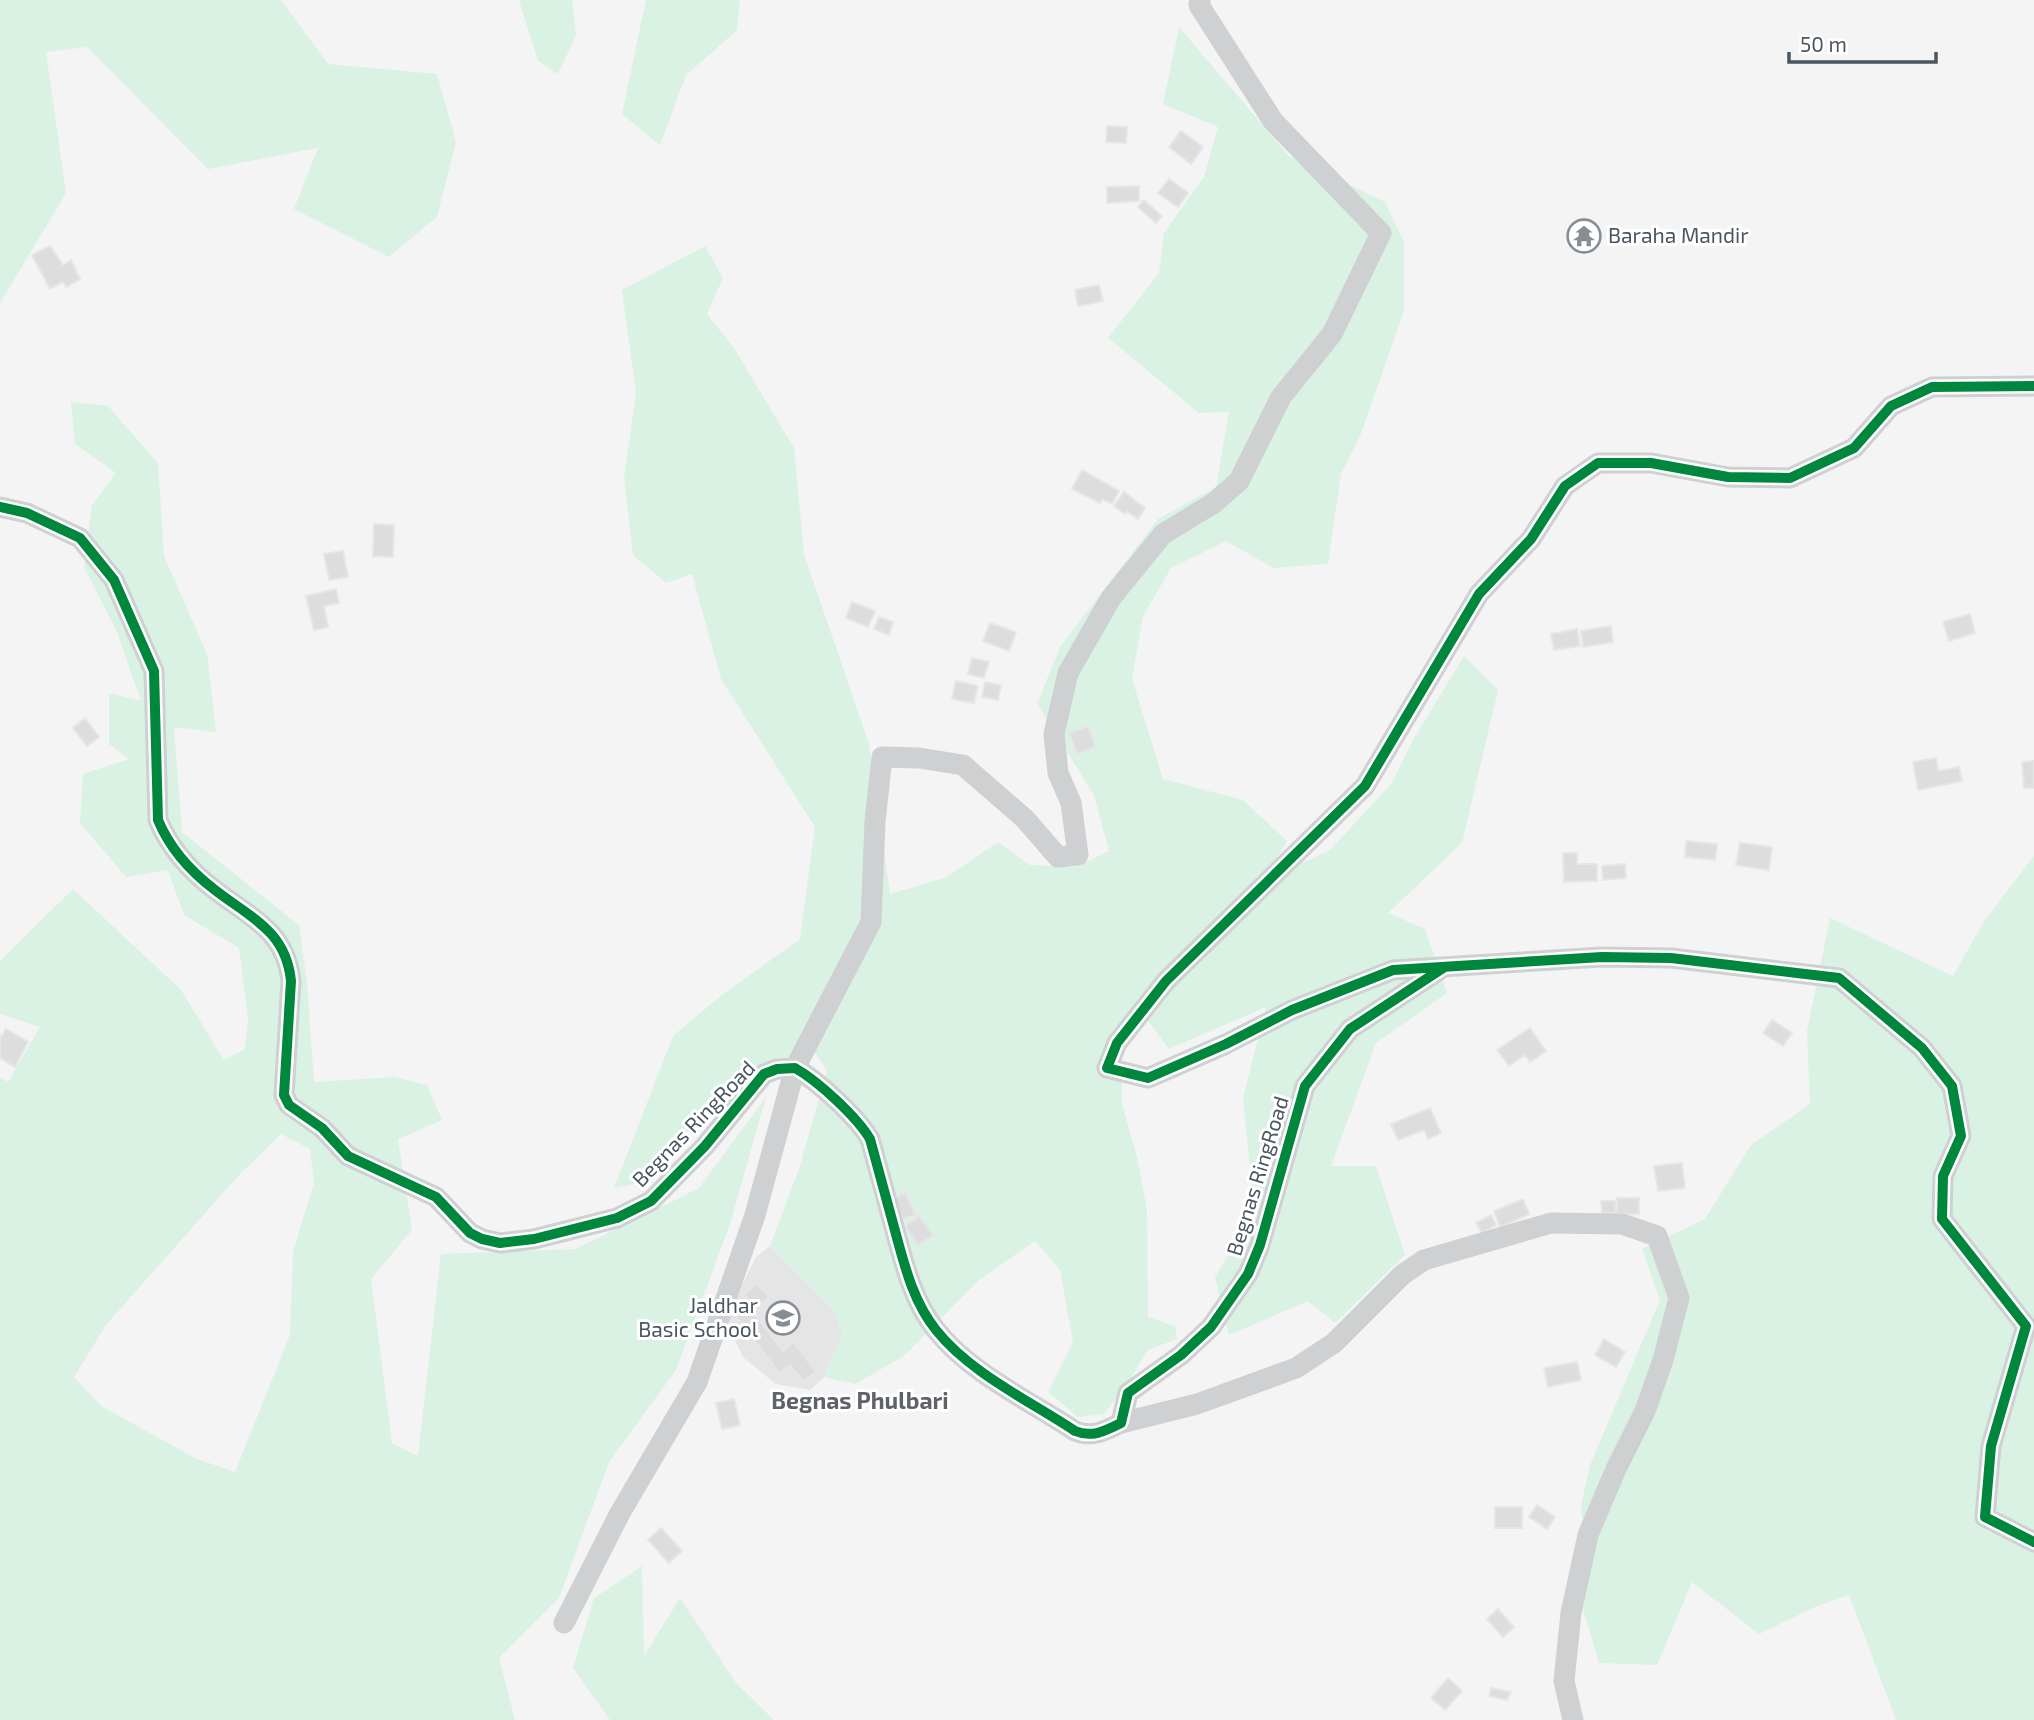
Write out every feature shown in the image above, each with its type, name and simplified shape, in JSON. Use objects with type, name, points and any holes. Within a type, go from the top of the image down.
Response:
[{"type":"street","points":[[565,1623],[620,1513],[697,1382],[755,1215],[795,1068],[871,922],[882,757],[919,758],[963,765],[1024,819],[1058,857],[1078,855],[1071,803],[1058,773],[1054,734],[1068,673],[1111,598],[1163,534],[1214,503],[1239,481],[1282,397],[1332,334],[1381,233],[1273,121],[1199,5],[1200,0]]},
{"type":"street","points":[[2034,386],[1932,387],[1891,406],[1854,448],[1790,478],[1728,477],[1651,463],[1598,463],[1566,486],[1531,539],[1479,594],[1365,786],[1166,981],[1117,1043],[1107,1068],[1148,1078],[1226,1044],[1292,1010],[1393,970],[1602,957],[1671,957],[1839,978],[1922,1048],[1952,1086],[1961,1136],[1943,1177],[1942,1219],[2026,1326],[1991,1446],[1985,1517],[2034,1542]]},
{"type":"street","name":"Begnas RingRoad","points":[[0,507],[27,513],[80,538],[114,580],[154,670],[158,820],[167,840],[185,864],[213,889],[266,928],[283,947],[292,981],[284,1095],[289,1105],[323,1128],[348,1156],[436,1197],[470,1233],[482,1239],[500,1243],[534,1239],[617,1218],[651,1201],[705,1146],[764,1074],[777,1069],[795,1068]]},
{"type":"street","name":"Begnas RingRoad","points":[[1121,1423],[1128,1393],[1181,1355],[1211,1327],[1248,1274],[1260,1245],[1305,1086],[1350,1029],[1445,967]]},
{"type":"street","points":[[795,1068],[849,1113],[866,1132],[903,1262],[917,1299],[937,1331],[964,1357],[995,1380],[1085,1435],[1197,1404],[1296,1368],[1334,1343],[1402,1275],[1424,1260],[1551,1223],[1622,1224],[1657,1236],[1679,1298],[1663,1360],[1645,1410],[1588,1535],[1571,1613],[1564,1681],[1573,1720]]},
{"type":"shaded area","name":"Jaldhar Basic School","points":[[770,1246],[833,1309],[843,1333],[824,1377],[810,1390],[776,1384],[744,1358],[728,1328],[733,1303],[756,1257]]},
{"type":"green space","points":[[0,0],[281,0],[328,64],[437,74],[456,142],[437,217],[389,257],[294,209],[318,148],[208,169],[87,47],[46,52],[66,193],[0,303]]},
{"type":"green space","points":[[519,0],[572,0],[576,35],[558,74],[538,61]]},
{"type":"green space","points":[[646,0],[740,0],[737,30],[686,75],[660,145],[622,114]]},
{"type":"green space","points":[[1179,27],[1289,156],[1385,202],[1404,242],[1404,311],[1360,436],[1341,474],[1328,564],[1274,568],[1226,541],[1171,568],[1143,616],[1132,679],[1163,779],[1243,800],[1287,841],[1263,881],[1330,850],[1392,783],[1413,740],[1464,656],[1498,690],[1462,843],[1388,913],[1425,929],[1447,993],[1376,1043],[1331,1166],[1376,1166],[1405,1255],[1335,1323],[1308,1301],[1229,1335],[1215,1277],[1240,1236],[1252,1188],[1243,1098],[1266,1007],[1169,1049],[1148,1021],[1122,1052],[1122,1104],[1137,1157],[1147,1209],[1148,1317],[1175,1326],[1177,1339],[1148,1350],[1122,1392],[1103,1414],[1078,1417],[1048,1392],[1073,1342],[1060,1270],[1035,1241],[979,1280],[904,1356],[855,1384],[824,1377],[843,1333],[833,1309],[770,1246],[800,1166],[827,1070],[810,1046],[726,1089],[644,1182],[614,1188],[673,1036],[723,994],[800,939],[815,827],[721,679],[692,574],[666,583],[633,555],[624,478],[636,393],[622,290],[705,246],[723,278],[707,314],[734,348],[794,448],[804,554],[869,744],[890,894],[947,877],[998,842],[1030,865],[1076,867],[1109,851],[1094,795],[1037,704],[1060,647],[1158,519],[1216,487],[1229,412],[1199,413],[1108,338],[1159,273],[1164,233],[1204,177],[1218,127],[1163,104]]},
{"type":"green space","points":[[71,402],[108,406],[158,463],[164,556],[207,654],[216,732],[174,727],[182,832],[299,925],[307,984],[314,1082],[394,1077],[427,1085],[442,1120],[398,1139],[412,1230],[371,1279],[392,1443],[418,1456],[441,1254],[576,1249],[699,1188],[766,1097],[730,1224],[676,1370],[609,1462],[559,1598],[499,1658],[515,1720],[0,1720],[0,1077],[8,1082],[40,1027],[0,1014],[0,961],[73,889],[181,990],[224,1060],[245,1049],[248,1019],[239,948],[184,915],[168,870],[126,877],[80,823],[83,774],[129,759],[109,744],[109,693],[141,701],[117,632],[84,567],[92,505],[116,473],[75,444]],"holes":[[[281,1134],[310,1149],[314,1183],[293,1252],[290,1335],[235,1472],[197,1459],[101,1406],[74,1377],[106,1325],[238,1176]]]},
{"type":"green space","points":[[2034,856],[2034,1720],[1896,1720],[1849,1595],[1817,1606],[1759,1634],[1692,1582],[1657,1665],[1599,1663],[1583,1609],[1588,1571],[1581,1506],[1590,1465],[1660,1300],[1642,1249],[1705,1219],[1751,1145],[1810,1104],[1807,1031],[1830,918],[1953,976],[1984,921]]},
{"type":"green space","points":[[642,1566],[644,1656],[680,1598],[736,1683],[774,1720],[610,1720],[573,1668],[594,1598]]},
{"type":"building","points":[[1107,126],[1127,127],[1126,143],[1106,142]]},
{"type":"building","points":[[1181,131],[1203,147],[1191,164],[1169,147]]},
{"type":"building","points":[[1169,179],[1188,193],[1178,207],[1158,193]]},
{"type":"building","points":[[1139,186],[1139,201],[1107,203],[1107,187]]},
{"type":"building","points":[[1144,200],[1162,216],[1156,223],[1138,207]]},
{"type":"building","points":[[50,246],[63,265],[71,260],[80,279],[66,287],[63,282],[50,289],[32,255]]},
{"type":"building","points":[[1099,285],[1103,301],[1078,306],[1075,290]]},
{"type":"building","points":[[1082,470],[1119,491],[1112,504],[1102,499],[1100,503],[1072,489]]},
{"type":"building","points":[[1124,492],[1145,508],[1138,519],[1114,506]]},
{"type":"building","points":[[374,524],[394,525],[393,557],[373,556]]},
{"type":"building","points":[[343,551],[348,577],[329,580],[324,554]]},
{"type":"building","points":[[336,589],[339,603],[324,606],[328,627],[314,630],[306,596]]},
{"type":"building","points":[[852,602],[875,611],[868,627],[846,618]]},
{"type":"building","points":[[1970,614],[1975,633],[1949,641],[1943,622]]},
{"type":"building","points":[[879,617],[893,622],[889,635],[874,629]]},
{"type":"building","points":[[990,623],[1016,632],[1009,651],[983,641]]},
{"type":"building","points":[[1611,626],[1613,642],[1583,647],[1581,631]]},
{"type":"building","points":[[1577,629],[1580,646],[1554,650],[1551,634]]},
{"type":"building","points":[[972,658],[989,662],[984,678],[968,674]]},
{"type":"building","points":[[956,681],[978,686],[974,703],[952,699]]},
{"type":"building","points":[[985,682],[1001,685],[998,700],[982,697]]},
{"type":"building","points":[[85,718],[99,737],[87,746],[73,728]]},
{"type":"building","points":[[1088,726],[1096,747],[1077,754],[1069,733]]},
{"type":"building","points":[[1936,758],[1938,771],[1959,767],[1962,781],[1918,790],[1913,762]]},
{"type":"building","points":[[2034,761],[2034,788],[2024,788],[2022,762]]},
{"type":"building","points":[[1686,841],[1717,844],[1715,860],[1685,857]]},
{"type":"building","points":[[1740,843],[1772,847],[1769,870],[1736,865]]},
{"type":"building","points":[[1563,853],[1577,853],[1577,864],[1597,864],[1597,881],[1564,882]]},
{"type":"building","points":[[1625,864],[1626,878],[1603,880],[1602,866]]},
{"type":"building","points":[[1772,1020],[1792,1033],[1783,1046],[1763,1033]]},
{"type":"building","points":[[1530,1028],[1546,1051],[1530,1062],[1525,1055],[1509,1066],[1497,1050]]},
{"type":"building","points":[[6,1029],[28,1042],[15,1067],[0,1058],[0,1034],[2,1036]]},
{"type":"building","points":[[1430,1108],[1441,1133],[1428,1139],[1424,1130],[1398,1140],[1391,1124]]},
{"type":"building","points":[[1682,1163],[1685,1188],[1658,1191],[1654,1166]]},
{"type":"building","points":[[906,1193],[915,1215],[903,1219],[895,1197]]},
{"type":"building","points":[[1617,1198],[1639,1198],[1639,1214],[1617,1214]]},
{"type":"building","points":[[1523,1199],[1529,1214],[1500,1227],[1494,1211]]},
{"type":"building","points":[[1601,1201],[1615,1201],[1615,1213],[1602,1213]]},
{"type":"building","points":[[1491,1215],[1496,1225],[1482,1233],[1476,1223]]},
{"type":"building","points":[[919,1216],[933,1235],[918,1245],[905,1226]]},
{"type":"building","points":[[757,1283],[769,1297],[756,1308],[744,1294]]},
{"type":"building","points":[[748,1305],[783,1351],[794,1342],[816,1372],[803,1381],[790,1365],[779,1373],[735,1315]]},
{"type":"building","points":[[1604,1339],[1625,1352],[1616,1367],[1595,1355]]},
{"type":"building","points":[[1577,1362],[1581,1380],[1548,1387],[1544,1368]]},
{"type":"building","points":[[734,1399],[740,1425],[722,1429],[716,1403]]},
{"type":"building","points":[[1537,1505],[1555,1517],[1547,1529],[1529,1517]]},
{"type":"building","points":[[1495,1507],[1522,1507],[1522,1528],[1495,1528]]},
{"type":"building","points":[[661,1528],[682,1551],[669,1563],[648,1540]]},
{"type":"building","points":[[1498,1609],[1514,1627],[1503,1637],[1487,1619]]},
{"type":"building","points":[[1448,1678],[1462,1691],[1445,1710],[1431,1698]]},
{"type":"building","points":[[1491,1688],[1511,1692],[1507,1700],[1489,1696]]},
{"type":"cycle path","points":[[2034,386],[1932,387],[1891,406],[1854,448],[1790,478],[1728,477],[1651,463],[1598,463],[1565,486],[1531,539],[1479,594],[1365,786],[1166,981],[1117,1043],[1107,1068],[1148,1078],[1226,1044],[1292,1010],[1393,970],[1602,957],[1671,958],[1839,978],[1922,1048],[1952,1086],[1961,1136],[1943,1176],[1942,1219],[2026,1326],[1991,1446],[1985,1517],[2034,1542]]},
{"type":"cycle path","points":[[0,507],[27,513],[80,538],[114,580],[154,671],[158,820],[168,840],[189,867],[265,927],[282,950],[291,981],[284,1095],[289,1105],[322,1128],[348,1156],[436,1197],[470,1233],[482,1239],[500,1243],[534,1239],[617,1218],[651,1201],[705,1146],[764,1074],[777,1069],[795,1068],[836,1100],[870,1139],[910,1281],[936,1330],[983,1373],[1081,1433],[1098,1433],[1121,1423],[1128,1393],[1181,1355],[1211,1327],[1248,1274],[1260,1245],[1305,1086],[1350,1029],[1443,968]]},
{"type":"place","name":"Baraha Mandir","points":[[1584,236]]},
{"type":"place","name":"Jaldhar Basic School","points":[[783,1318]]},
{"type":"district","name":"Begnas Phulbari","points":[[860,1401]]}]
